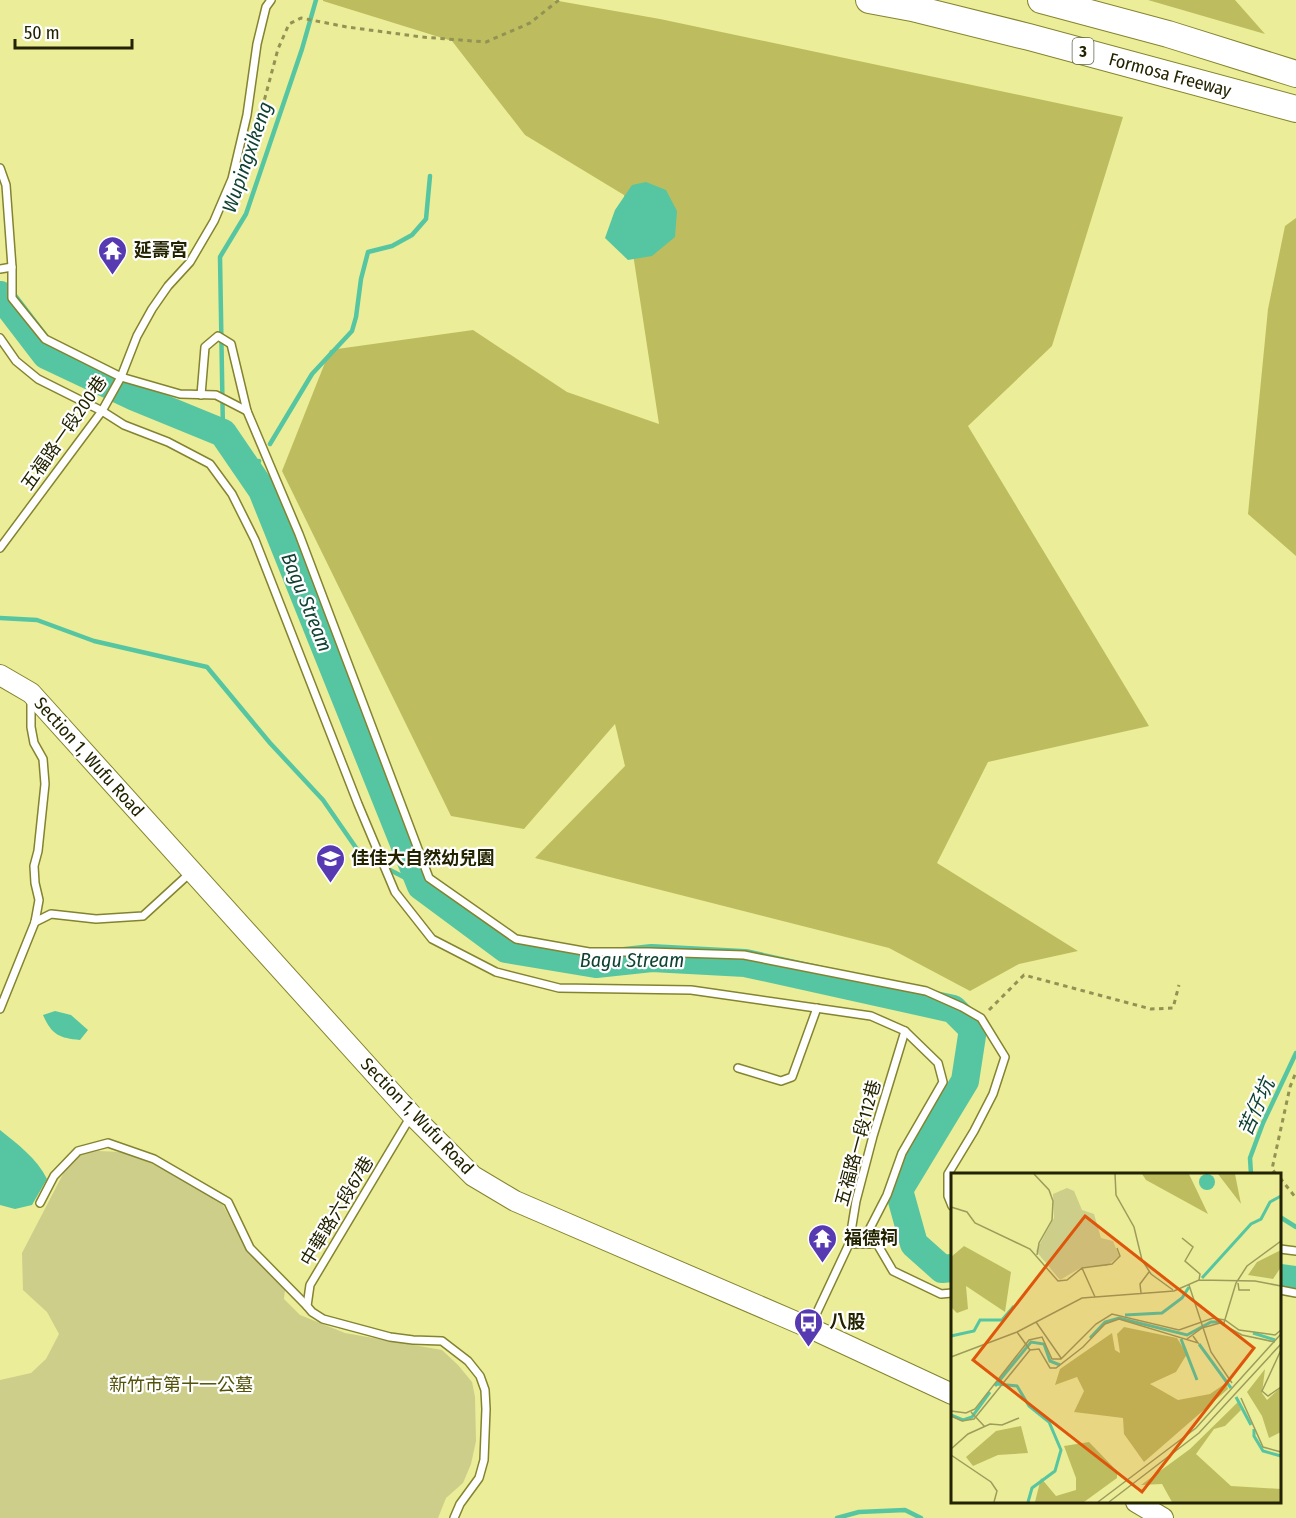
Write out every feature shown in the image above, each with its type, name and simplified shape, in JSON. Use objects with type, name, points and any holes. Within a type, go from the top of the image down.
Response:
[{"type":"highway","name":"Formosa Freeway","points":[[869,0],[912,8],[1029,37],[1296,109]]},
{"type":"highway","name":"Formosa Freeway","points":[[1041,0],[1168,34],[1296,74]]},
{"type":"main road","name":"Section 1, Wufu Road","points":[[0,675],[31,693],[412,1115],[473,1176],[515,1201],[810,1328],[951,1393]]},
{"type":"main road","points":[[1138,1503],[1163,1518]]},
{"type":"lane","name":"五福路一段200巷","points":[[0,548],[102,411],[121,377],[137,336],[152,309],[168,286],[190,262],[214,221],[232,179],[247,115],[257,44],[266,7],[271,0]]},
{"type":"lane","points":[[0,168],[6,185],[12,298],[45,339],[121,377],[180,394],[216,395],[247,411]]},
{"type":"lane","points":[[0,269],[12,267]]},
{"type":"lane","points":[[201,394],[205,348],[218,336],[231,344],[247,411],[299,534],[429,878],[516,939],[589,952],[744,955],[926,991],[981,1018],[1005,1057],[993,1094],[948,1174],[948,1196],[951,1204]]},
{"type":"lane","points":[[0,338],[16,361],[38,379],[102,411],[124,425],[168,441],[210,464],[232,494],[255,540],[353,793],[395,892],[432,939],[496,972],[559,988],[691,990],[871,1016],[905,1031],[938,1063],[943,1082],[902,1154],[887,1195],[869,1230],[893,1271],[942,1294],[951,1293]]},
{"type":"lane","points":[[0,1009],[35,922],[39,900],[34,866],[38,851],[45,784],[43,759],[34,743],[31,693]]},
{"type":"lane","points":[[35,922],[51,914],[96,919],[143,916],[192,871]]},
{"type":"lane","points":[[738,1068],[781,1081],[792,1077],[817,1008]]},
{"type":"lane","name":"五福路一段112巷","points":[[810,1328],[849,1245],[856,1201],[873,1136],[905,1031]]},
{"type":"lane","name":"中華路六段67巷","points":[[307,1306],[310,1286],[412,1115]]},
{"type":"lane","points":[[40,1203],[54,1176],[78,1150],[108,1143],[154,1159],[228,1202],[250,1248],[312,1312],[323,1319],[390,1337],[442,1341],[468,1361],[480,1376],[485,1390],[484,1460],[479,1478],[460,1504],[454,1518]]},
{"type":"lane","points":[[849,1245],[878,1244]]},
{"type":"lane","points":[[1281,1290],[1296,1293]]},
{"type":"path","points":[[239,151],[259,120],[278,49],[289,24],[301,18],[422,37],[486,42],[530,23],[559,0]]},
{"type":"path","points":[[981,1018],[1024,975],[1151,1009],[1173,1008],[1179,985]]},
{"type":"path","points":[[1275,1173],[1272,1169],[1290,1087],[1296,1072]]},
{"type":"path","points":[[1281,1179],[1296,1198]]},
{"type":"green space","name":"新竹市第十一公墓","points":[[98,1151],[122,1152],[148,1162],[188,1181],[223,1205],[246,1249],[285,1290],[284,1299],[300,1315],[345,1333],[442,1350],[458,1365],[472,1382],[475,1397],[476,1441],[471,1464],[463,1483],[446,1498],[438,1518],[0,1518],[0,1380],[31,1373],[46,1359],[59,1334],[47,1312],[23,1290],[22,1253],[63,1174],[78,1155]]},
{"type":"shaded area","points":[[323,0],[553,0],[660,19],[1123,117],[1052,346],[968,426],[1149,726],[988,762],[937,863],[1078,951],[1019,964],[970,991],[889,948],[535,858],[625,766],[615,724],[524,829],[451,816],[282,471],[330,350],[473,330],[567,392],[659,424],[624,195],[525,135],[452,41]]},
{"type":"shaded area","points":[[1148,0],[1235,0],[1265,34]]},
{"type":"shaded area","points":[[646,182],[666,190],[677,211],[675,237],[652,256],[628,260],[605,238],[615,210],[632,185]]},
{"type":"shaded area","points":[[1296,218],[1296,556],[1248,514],[1268,309],[1285,226]]},
{"type":"shaded area","points":[[55,1011],[71,1015],[88,1030],[80,1040],[61,1036],[53,1031],[43,1015]]},
{"type":"shaded area","points":[[0,1130],[32,1158],[47,1179],[32,1205],[15,1209],[0,1205]]},
{"type":"waterway","name":"Wupingxikeng","points":[[223,433],[220,257],[246,214],[302,49],[316,0]]},
{"type":"waterway","points":[[270,444],[312,374],[352,331],[368,252],[392,246],[412,235],[426,219],[430,176]]},
{"type":"waterway","name":"Bagu Stream","points":[[0,295],[46,355],[135,397],[223,433],[262,490],[421,886],[506,949],[596,964],[652,958],[745,963],[953,1009],[973,1029],[965,1081],[899,1190],[914,1244],[942,1269],[951,1268]]},
{"type":"waterway","points":[[252,475],[259,461]]},
{"type":"waterway","points":[[0,618],[37,620],[94,641],[207,667],[270,743],[323,800],[361,855],[421,886]]},
{"type":"waterway","name":"苦仔坑","points":[[1251,1173],[1250,1158],[1263,1123],[1296,1053]]},
{"type":"waterway","name":"苦仔坑","points":[[1281,1218],[1296,1227]]},
{"type":"waterway","name":"Bagu Stream","points":[[1281,1278],[1296,1280]]},
{"type":"waterway","points":[[837,1518],[859,1512],[905,1510],[921,1518]]},
{"type":"place","name":"延壽宮","points":[[113,276]]},
{"type":"place","name":"佳佳大自然幼兒園","points":[[330,884]]},
{"type":"place","name":"福德祠","points":[[823,1264]]},
{"type":"place","name":"八股","points":[[808,1348]]}]
